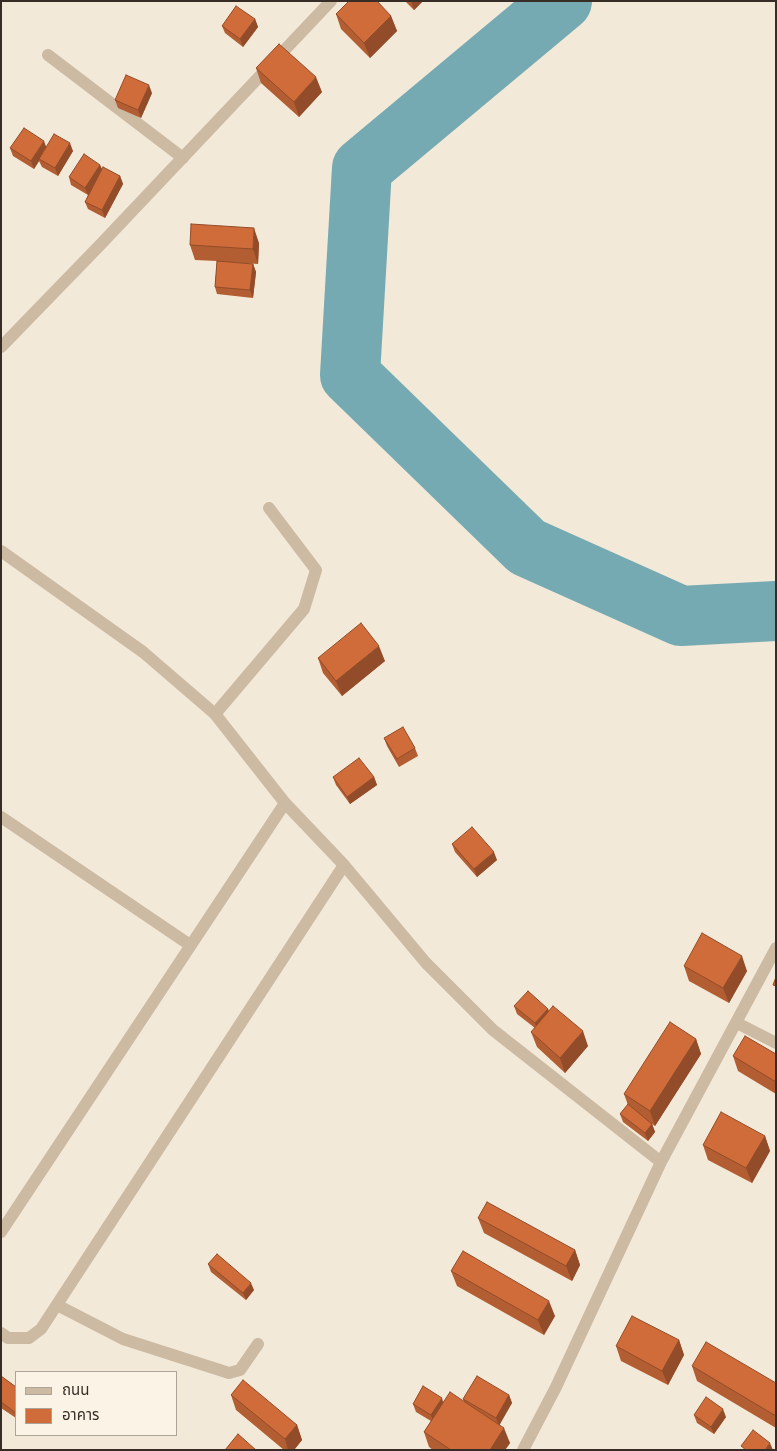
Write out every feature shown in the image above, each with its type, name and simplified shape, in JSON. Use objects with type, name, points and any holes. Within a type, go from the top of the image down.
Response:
[{"type":"street","points":[[1,347],[331,1]]},
{"type":"street","points":[[48,55],[183,158]]},
{"type":"street","points":[[215,714],[304,609],[316,570],[269,508]]},
{"type":"street","points":[[1,551],[143,652],[215,714],[285,803],[344,865],[426,964],[493,1030],[662,1162]]},
{"type":"street","points":[[1,1232],[285,803]]},
{"type":"street","points":[[1,817],[190,944]]},
{"type":"street","points":[[1,1333],[8,1338],[29,1338],[41,1330],[344,865]]},
{"type":"street","points":[[522,1450],[556,1387],[662,1162],[776,948]]},
{"type":"street","points":[[737,1023],[776,1043]]},
{"type":"street","points":[[57,1305],[123,1340],[229,1373],[240,1370],[258,1344]]},
{"type":"building","points":[[349,1],[377,1],[391,16],[364,43],[336,14]]},
{"type":"building","points":[[236,6],[255,19],[240,39],[222,26]]},
{"type":"building","points":[[279,44],[316,77],[294,102],[256,68]]},
{"type":"building","points":[[126,75],[149,85],[138,110],[115,100]]},
{"type":"building","points":[[24,128],[44,141],[31,161],[10,148]]},
{"type":"building","points":[[54,134],[70,143],[55,168],[39,159]]},
{"type":"building","points":[[84,154],[100,165],[85,188],[69,177]]},
{"type":"building","points":[[103,167],[120,176],[102,210],[85,202]]},
{"type":"building","points":[[191,224],[254,228],[253,249],[190,245]]},
{"type":"building","points":[[217,261],[253,264],[250,290],[215,287]]},
{"type":"building","points":[[361,623],[379,646],[336,681],[318,658]]},
{"type":"building","points":[[403,727],[415,748],[397,759],[384,738]]},
{"type":"building","points":[[359,758],[374,777],[347,797],[333,777]]},
{"type":"building","points":[[472,827],[494,852],[474,869],[452,844]]},
{"type":"building","points":[[702,933],[742,956],[723,988],[684,966]]},
{"type":"building","points":[[528,991],[548,1009],[535,1023],[514,1006]]},
{"type":"building","points":[[553,1006],[583,1031],[560,1058],[531,1032]]},
{"type":"building","points":[[670,1022],[696,1039],[650,1111],[624,1094]]},
{"type":"building","points":[[745,1036],[776,1054],[776,1082],[733,1056]]},
{"type":"building","points":[[628,1104],[652,1124],[645,1133],[620,1114]]},
{"type":"building","points":[[721,1112],[765,1136],[746,1168],[703,1145]]},
{"type":"building","points":[[487,1202],[575,1250],[566,1266],[478,1218]]},
{"type":"building","points":[[463,1251],[549,1301],[538,1320],[451,1271]]},
{"type":"building","points":[[217,1254],[251,1283],[243,1293],[208,1264]]},
{"type":"building","points":[[632,1316],[679,1340],[662,1371],[616,1346]]},
{"type":"building","points":[[706,1342],[776,1383],[776,1416],[692,1366]]},
{"type":"building","points":[[1,1376],[15,1386],[15,1412],[1,1402]]},
{"type":"building","points":[[477,1376],[509,1395],[496,1418],[463,1399]]},
{"type":"building","points":[[243,1380],[297,1425],[285,1439],[231,1395]]},
{"type":"building","points":[[423,1386],[442,1398],[431,1415],[413,1404]]},
{"type":"building","points":[[450,1392],[504,1428],[490,1450],[451,1450],[424,1432]]},
{"type":"building","points":[[706,1397],[723,1409],[711,1427],[694,1415]]},
{"type":"building","points":[[753,1430],[770,1443],[765,1450],[746,1450],[741,1446]]},
{"type":"building","points":[[238,1434],[256,1450],[225,1450]]},
{"type":"waterway","points":[[562,1],[362,168],[350,375],[527,547],[681,616],[776,611]]}]
